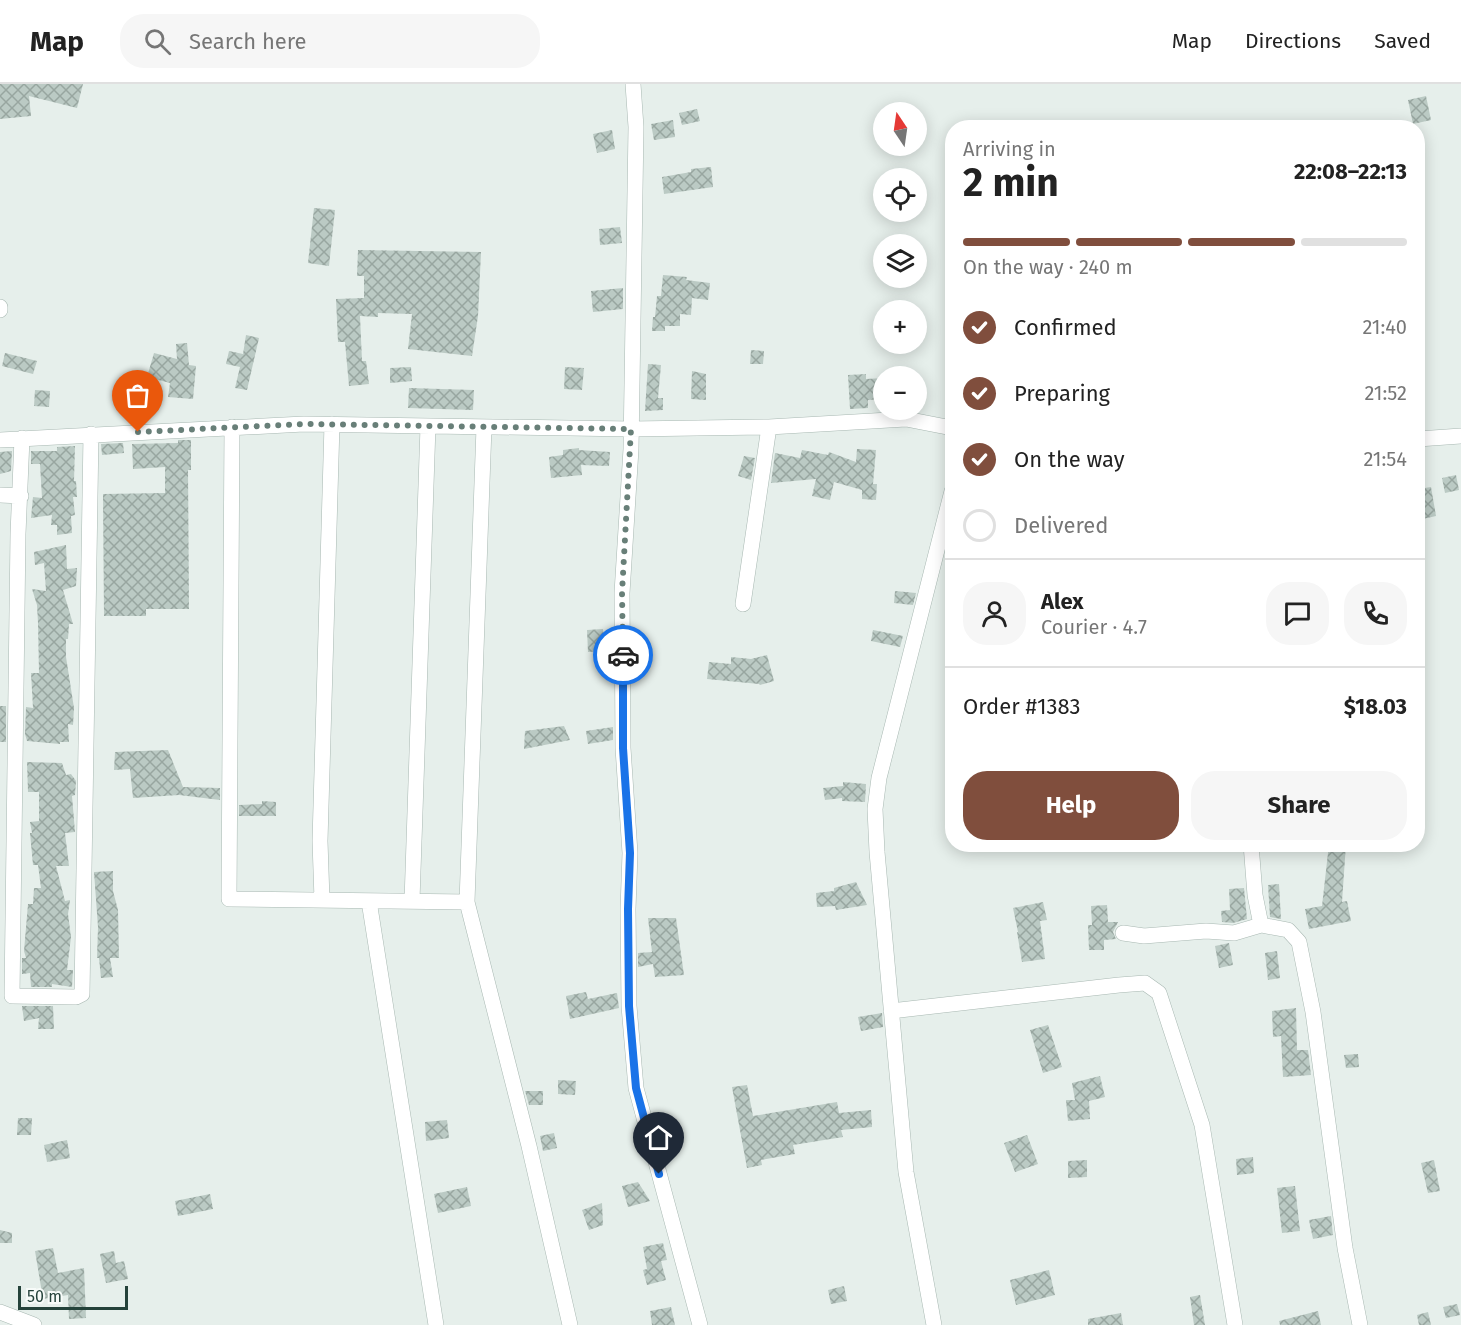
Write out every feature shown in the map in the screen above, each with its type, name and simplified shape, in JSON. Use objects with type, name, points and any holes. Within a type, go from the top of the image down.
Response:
[{"type":"street","points":[[633,84],[636,127],[631,429],[622,593],[623,748],[630,853],[629,1006],[636,1088],[700,1325]]},
{"type":"street","points":[[0,440],[232,427],[332,424],[631,429],[769,426],[906,419],[945,427]]},
{"type":"street","points":[[322,900],[320,841],[332,424]]},
{"type":"street","points":[[412,902],[428,426]]},
{"type":"street","points":[[484,426],[467,902],[529,1146],[570,1325]]},
{"type":"street","points":[[743,604],[769,426]]},
{"type":"street","points":[[232,427],[229,899],[467,902]]},
{"type":"street","points":[[22,438],[6,997],[76,997],[82,994],[91,434]]},
{"type":"street","points":[[1425,439],[1461,436]]},
{"type":"street","points":[[0,495],[21,496]]},
{"type":"street","points":[[934,1325],[906,1172],[875,809],[879,778],[945,519]]},
{"type":"street","points":[[1252,852],[1255,896],[1261,925]]},
{"type":"street","points":[[369,901],[436,1325]]},
{"type":"street","points":[[1123,933],[1144,936],[1206,931],[1234,933],[1261,925],[1288,930],[1299,942],[1313,1012],[1345,1248],[1360,1325]]},
{"type":"street","points":[[891,1011],[1119,985],[1145,984],[1159,993],[1202,1125],[1236,1325]]},
{"type":"street","points":[[0,1312],[34,1325]]},
{"type":"building","points":[[0,84],[83,84],[77,108],[29,96],[31,116],[0,119]]},
{"type":"building","points":[[1426,96],[1431,120],[1412,120],[1408,100]]},
{"type":"building","points":[[697,109],[700,121],[682,125],[679,113]]},
{"type":"building","points":[[673,120],[675,137],[654,140],[651,124]]},
{"type":"building","points":[[612,130],[615,149],[597,153],[593,134]]},
{"type":"building","points":[[711,167],[713,187],[664,194],[662,177],[691,172],[691,169]]},
{"type":"building","points":[[314,208],[335,210],[329,266],[308,263]]},
{"type":"building","points":[[620,227],[622,243],[600,245],[599,229]]},
{"type":"building","points":[[358,250],[481,252],[478,316],[472,356],[408,349],[412,314],[378,313],[378,317],[360,316],[362,361],[366,361],[369,384],[349,386],[345,342],[338,342],[336,299],[364,298],[364,276],[357,276]]},
{"type":"building","points":[[663,275],[687,277],[686,280],[710,283],[708,300],[692,298],[691,315],[680,314],[680,326],[665,326],[665,331],[652,331],[657,296],[661,296]]},
{"type":"building","points":[[623,288],[623,309],[593,312],[591,291]]},
{"type":"building","points":[[246,335],[259,338],[247,390],[235,388],[240,367],[226,364],[229,351],[243,354]]},
{"type":"building","points":[[187,343],[189,365],[196,366],[193,399],[168,397],[170,383],[147,377],[154,353],[177,359],[176,344]]},
{"type":"building","points":[[751,350],[764,351],[763,364],[750,364]]},
{"type":"building","points":[[5,353],[37,361],[33,374],[2,366]]},
{"type":"building","points":[[648,364],[661,365],[658,398],[663,398],[663,410],[645,411]]},
{"type":"building","points":[[411,367],[412,381],[390,383],[390,368]]},
{"type":"building","points":[[565,367],[584,368],[582,390],[564,389]]},
{"type":"building","points":[[692,371],[706,374],[706,400],[691,399]]},
{"type":"building","points":[[866,374],[866,379],[873,379],[873,400],[868,400],[868,408],[850,409],[848,375]]},
{"type":"building","points":[[409,388],[474,390],[473,410],[408,408]]},
{"type":"building","points":[[35,390],[50,391],[49,407],[34,406]]},
{"type":"building","points":[[178,440],[191,440],[191,470],[188,470],[189,609],[146,609],[146,616],[104,616],[103,494],[165,493],[165,467],[133,469],[132,444],[178,443]]},
{"type":"building","points":[[123,443],[124,453],[102,455],[101,444]]},
{"type":"building","points":[[75,446],[74,481],[76,481],[77,497],[73,497],[75,515],[71,516],[72,533],[57,535],[57,525],[51,525],[52,515],[31,518],[33,497],[42,498],[40,464],[31,464],[31,451],[57,451],[57,447]]},
{"type":"building","points":[[579,448],[579,450],[610,452],[609,466],[581,465],[582,475],[551,478],[549,457],[563,455],[563,450]]},
{"type":"building","points":[[857,449],[876,450],[873,484],[877,484],[876,500],[862,499],[862,490],[834,482],[830,500],[812,496],[816,479],[771,483],[775,453],[800,458],[802,450],[828,455],[829,452],[856,462]]},
{"type":"building","points":[[12,451],[11,471],[0,474],[0,452]]},
{"type":"building","points":[[744,456],[755,458],[751,480],[738,476]]},
{"type":"building","points":[[1456,475],[1459,490],[1445,493],[1442,478]]},
{"type":"building","points":[[1431,487],[1436,516],[1425,518],[1425,488]]},
{"type":"building","points":[[66,545],[67,569],[77,568],[76,586],[63,590],[73,624],[69,624],[66,657],[74,708],[73,725],[68,724],[69,742],[60,742],[60,744],[27,741],[26,707],[33,708],[31,673],[39,673],[37,605],[32,589],[46,591],[44,563],[35,565],[34,552]]},
{"type":"building","points":[[895,591],[916,593],[913,605],[894,603]]},
{"type":"building","points":[[603,629],[605,651],[588,652],[587,630]]},
{"type":"building","points":[[873,630],[903,636],[900,647],[871,641]]},
{"type":"building","points":[[767,655],[774,681],[760,685],[707,679],[709,662],[731,664],[731,657],[751,659]]},
{"type":"building","points":[[0,706],[6,706],[6,742],[0,742]]},
{"type":"building","points":[[564,726],[570,740],[524,749],[525,731]]},
{"type":"building","points":[[613,727],[613,740],[588,744],[586,731]]},
{"type":"building","points":[[168,750],[183,787],[220,788],[220,800],[179,795],[133,798],[130,769],[114,770],[115,752]]},
{"type":"building","points":[[27,762],[62,763],[66,775],[71,774],[76,781],[75,795],[72,796],[75,832],[65,833],[69,866],[56,866],[65,901],[70,900],[68,914],[71,937],[67,970],[73,970],[72,987],[52,984],[52,987],[31,987],[30,973],[22,974],[22,958],[26,958],[24,951],[28,904],[33,904],[34,888],[41,888],[38,865],[33,865],[30,833],[32,833],[30,822],[39,821],[39,792],[28,792]]},
{"type":"building","points":[[843,782],[866,784],[865,802],[842,801],[842,798],[825,800],[823,788],[843,786]]},
{"type":"building","points":[[262,801],[276,802],[276,816],[239,816],[239,805],[262,804]]},
{"type":"building","points":[[1328,852],[1345,852],[1342,902],[1347,901],[1351,921],[1309,929],[1305,909],[1322,906]]},
{"type":"building","points":[[113,871],[113,891],[118,910],[119,958],[110,958],[113,977],[101,978],[99,958],[97,958],[98,927],[94,872]]},
{"type":"building","points":[[856,882],[867,905],[836,910],[835,906],[817,907],[816,893],[834,891],[834,888]]},
{"type":"building","points":[[1279,884],[1281,919],[1270,917],[1268,885]]},
{"type":"building","points":[[1244,888],[1247,919],[1233,923],[1222,922],[1221,911],[1230,910],[1229,889]]},
{"type":"building","points":[[1043,902],[1047,920],[1040,921],[1045,959],[1022,962],[1013,908]]},
{"type":"building","points":[[1107,905],[1108,922],[1118,922],[1113,932],[1116,939],[1104,940],[1104,950],[1089,950],[1088,925],[1092,925],[1091,906]]},
{"type":"building","points":[[648,918],[676,918],[684,975],[655,977],[653,964],[638,967],[638,953],[652,952]]},
{"type":"building","points":[[1229,943],[1233,965],[1219,968],[1215,946]]},
{"type":"building","points":[[1277,951],[1280,978],[1268,980],[1265,953]]},
{"type":"building","points":[[586,992],[588,999],[617,993],[619,1008],[570,1019],[566,996]]},
{"type":"building","points":[[22,1006],[53,1006],[54,1029],[38,1029],[39,1018],[24,1021]]},
{"type":"building","points":[[1296,1008],[1297,1050],[1308,1050],[1311,1075],[1283,1077],[1281,1036],[1273,1037],[1272,1011]]},
{"type":"building","points":[[882,1013],[883,1027],[861,1031],[858,1017]]},
{"type":"building","points":[[1048,1025],[1062,1067],[1043,1073],[1030,1030]]},
{"type":"building","points":[[1358,1054],[1359,1067],[1346,1068],[1344,1055]]},
{"type":"building","points":[[1100,1076],[1105,1097],[1089,1101],[1090,1119],[1068,1121],[1066,1100],[1075,1100],[1072,1083]]},
{"type":"building","points":[[558,1080],[576,1081],[575,1095],[558,1094]]},
{"type":"building","points":[[747,1085],[753,1116],[837,1102],[839,1113],[871,1110],[872,1127],[841,1130],[843,1137],[793,1145],[795,1154],[761,1160],[762,1165],[747,1168],[732,1087]]},
{"type":"building","points":[[525,1091],[543,1091],[543,1105],[529,1105]]},
{"type":"building","points":[[18,1118],[32,1118],[31,1135],[17,1135]]},
{"type":"building","points":[[447,1120],[449,1138],[426,1141],[425,1122]]},
{"type":"building","points":[[554,1133],[557,1148],[543,1151],[540,1136]]},
{"type":"building","points":[[1027,1135],[1038,1164],[1015,1172],[1004,1143]]},
{"type":"building","points":[[67,1140],[70,1158],[47,1162],[44,1145]]},
{"type":"building","points":[[1253,1157],[1254,1173],[1237,1175],[1236,1159]]},
{"type":"building","points":[[1087,1160],[1087,1177],[1068,1178],[1068,1161]]},
{"type":"building","points":[[1434,1160],[1440,1191],[1428,1193],[1421,1163]]},
{"type":"building","points":[[638,1182],[650,1201],[628,1207],[622,1186]]},
{"type":"building","points":[[1295,1186],[1300,1231],[1282,1233],[1277,1188]]},
{"type":"building","points":[[467,1187],[471,1206],[438,1213],[434,1194]]},
{"type":"building","points":[[210,1194],[213,1209],[178,1216],[175,1201]]},
{"type":"building","points":[[602,1203],[603,1225],[589,1230],[582,1210]]},
{"type":"building","points":[[1331,1216],[1333,1235],[1313,1239],[1309,1220]]},
{"type":"building","points":[[0,1230],[12,1233],[12,1243],[0,1243]]},
{"type":"building","points":[[663,1243],[667,1260],[661,1261],[666,1280],[647,1285],[643,1270],[647,1269],[643,1247]]},
{"type":"building","points":[[53,1248],[58,1273],[84,1268],[86,1318],[69,1319],[68,1295],[43,1299],[35,1251]]},
{"type":"building","points":[[114,1251],[116,1263],[124,1261],[128,1279],[106,1283],[100,1254]]},
{"type":"building","points":[[1049,1270],[1055,1295],[1016,1305],[1010,1280]]},
{"type":"building","points":[[844,1286],[847,1301],[831,1304],[828,1290]]},
{"type":"building","points":[[1200,1295],[1205,1325],[1194,1325],[1190,1297]]},
{"type":"building","points":[[1457,1304],[1460,1315],[1446,1318],[1443,1307]]},
{"type":"building","points":[[671,1307],[675,1325],[652,1325],[650,1311]]},
{"type":"building","points":[[1318,1311],[1321,1325],[1280,1325],[1279,1321]]},
{"type":"building","points":[[1428,1312],[1431,1325],[1419,1325],[1417,1315]]},
{"type":"building","points":[[1121,1313],[1123,1325],[1088,1325],[1088,1319]]},
{"type":"way so far","points":[[138,432],[303,424],[631,429],[622,593],[623,655]]},
{"type":"route","points":[[623,655],[623,748],[630,853],[629,1006],[636,1088],[659,1174]]}]
